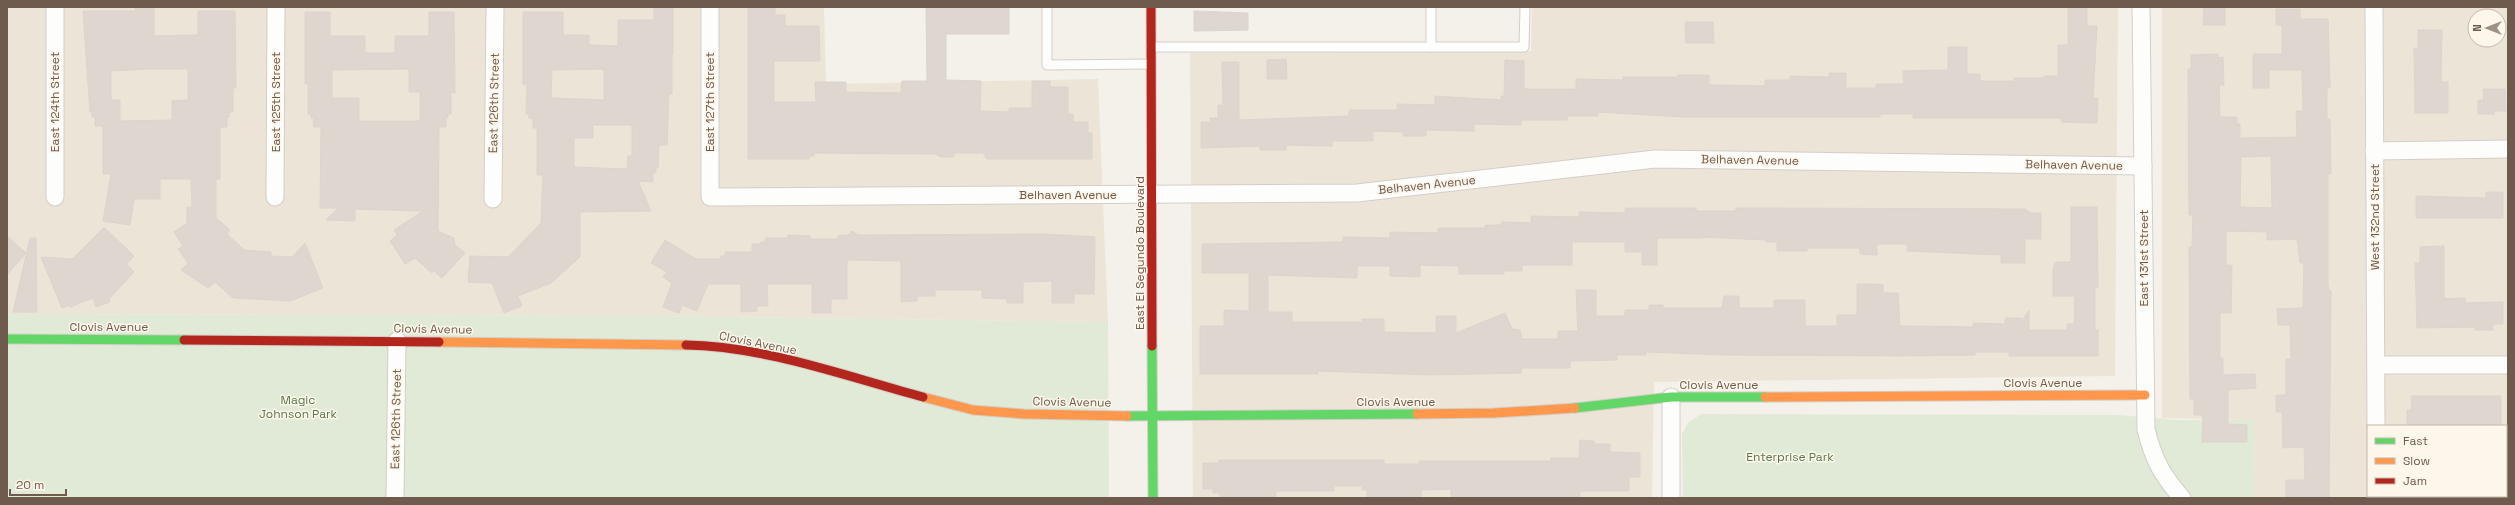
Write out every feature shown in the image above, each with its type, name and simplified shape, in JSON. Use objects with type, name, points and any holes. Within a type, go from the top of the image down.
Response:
[{"type":"street","name":"East 124th Street","points":[[55,7],[55,197]]},
{"type":"street","name":"East 125th Street","points":[[276,7],[276,197]]},
{"type":"street","name":"East 126th Street","points":[[493,199],[495,7]]},
{"type":"street","name":"East 127th Street","points":[[710,7],[710,197]]},
{"type":"street","name":"East El Segundo Boulevard","points":[[1151,7],[1153,498]]},
{"type":"street","name":"East 131st Street","points":[[2141,7],[2146,429],[2152,454],[2163,476],[2182,498]]},
{"type":"street","name":"West 132nd Street","points":[[2374,7],[2376,425]]},
{"type":"street","points":[[2374,151],[2508,149]]},
{"type":"street","name":"Belhaven Avenue","points":[[710,197],[1357,193],[1655,159],[2143,166]]},
{"type":"street","name":"Clovis Avenue","points":[[7,339],[397,341],[708,345],[782,359],[973,410],[1024,414],[1152,416],[1538,412],[1671,397],[2145,395]]},
{"type":"street","name":"East 126th Street","points":[[395,498],[397,341]]},
{"type":"street","points":[[2376,365],[2508,365]]},
{"type":"street","points":[[1670,498],[1671,397]]},
{"type":"lane","points":[[1047,7],[1047,65],[1151,64]]},
{"type":"lane","points":[[1431,7],[1431,47]]},
{"type":"lane","points":[[1151,47],[1524,47],[1525,7]]},
{"type":"shaded area","points":[[7,7],[824,7],[826,84],[1098,79],[1108,322],[659,316],[7,314]]},
{"type":"shaded area","points":[[1532,7],[2118,7],[2115,376],[1654,382],[1652,498],[1193,498],[1190,53],[1531,51]]},
{"type":"shaded area","points":[[2162,7],[2508,7],[2508,498],[2255,498],[2254,420],[2162,418]]},
{"type":"green space","name":"Magic Johnson Park","points":[[7,314],[659,316],[1108,322],[1109,498],[7,498]]},
{"type":"green space","name":"Enterprise Park","points":[[1701,414],[2118,415],[2178,420],[2254,420],[2255,498],[1683,498],[1682,434],[1688,423]]},
{"type":"building","points":[[135,7],[154,7],[154,36],[198,35],[198,11],[235,11],[236,88],[233,88],[233,112],[229,112],[229,117],[227,117],[227,127],[220,127],[220,179],[216,179],[216,218],[230,230],[227,234],[244,250],[271,252],[271,256],[292,257],[305,243],[323,288],[290,301],[233,298],[215,282],[208,288],[181,270],[188,263],[178,249],[183,246],[174,232],[187,223],[187,207],[192,207],[191,179],[160,179],[160,199],[134,199],[130,225],[103,221],[111,174],[103,174],[103,126],[95,126],[95,117],[92,117],[92,112],[90,112],[83,11],[135,11]],"holes":[[[188,69],[188,100],[172,101],[172,120],[120,121],[120,100],[111,100],[111,71]]]},
{"type":"building","points":[[654,7],[673,7],[672,94],[669,94],[667,145],[659,145],[658,168],[656,168],[656,172],[653,172],[653,182],[638,181],[651,211],[580,212],[580,257],[551,283],[518,296],[522,306],[504,313],[492,283],[468,282],[470,256],[508,257],[541,223],[543,175],[537,175],[537,128],[533,128],[533,118],[529,118],[529,114],[526,114],[527,84],[523,84],[523,12],[563,12],[563,35],[589,35],[589,45],[618,46],[618,20],[654,20]],"holes":[[[604,69],[604,100],[551,98],[552,70]],[[593,125],[632,125],[632,156],[628,156],[627,169],[574,167],[574,138],[593,138]]]},
{"type":"building","points":[[775,7],[775,15],[785,15],[785,26],[819,26],[820,61],[774,61],[774,102],[816,102],[815,82],[846,82],[846,92],[901,93],[902,81],[927,81],[926,7],[1009,7],[1009,34],[946,34],[946,80],[981,81],[980,111],[1009,112],[1009,108],[1032,108],[1032,81],[1050,81],[1050,87],[1068,87],[1068,114],[1073,114],[1073,122],[1088,122],[1088,133],[1092,133],[1092,159],[987,159],[983,153],[954,153],[954,157],[941,157],[935,154],[814,153],[814,156],[809,156],[809,159],[748,159],[748,8]]},
{"type":"building","points":[[2068,7],[2087,7],[2087,26],[2097,26],[2093,98],[2098,98],[2097,123],[2061,122],[2061,118],[1913,118],[1913,114],[1880,114],[1880,117],[1684,117],[1598,112],[1598,116],[1567,116],[1567,120],[1521,120],[1521,125],[1474,124],[1474,131],[1426,130],[1426,136],[1403,136],[1403,132],[1373,131],[1373,141],[1332,141],[1332,146],[1286,145],[1286,150],[1260,150],[1260,146],[1201,148],[1201,122],[1210,122],[1210,118],[1218,118],[1218,105],[1223,105],[1222,62],[1239,62],[1239,120],[1349,116],[1349,110],[1397,110],[1397,104],[1435,105],[1435,96],[1501,100],[1501,96],[1504,96],[1505,60],[1524,61],[1524,89],[1576,89],[1576,79],[1623,80],[1623,77],[1678,77],[1678,75],[1709,75],[1709,85],[1765,86],[1765,80],[1790,80],[1790,76],[1829,77],[1829,73],[1846,73],[1846,88],[1876,88],[1876,84],[1904,84],[1903,71],[1948,70],[1948,47],[1967,47],[1967,74],[1980,74],[1980,81],[2014,81],[2014,78],[2044,78],[2044,76],[2058,76],[2058,45],[2068,45]]},
{"type":"building","points":[[2204,7],[2225,7],[2225,25],[2203,25]]},
{"type":"building","points":[[2276,9],[2300,9],[2300,19],[2328,19],[2330,88],[2327,88],[2327,119],[2330,119],[2331,174],[2328,174],[2328,284],[2329,291],[2331,291],[2329,498],[2286,498],[2286,480],[2305,480],[2304,447],[2283,448],[2282,412],[2276,412],[2276,395],[2286,395],[2286,359],[2291,359],[2290,325],[2278,325],[2277,309],[2303,308],[2304,263],[2300,263],[2297,239],[2267,240],[2267,232],[2226,231],[2226,265],[2232,265],[2231,313],[2220,313],[2220,358],[2223,358],[2223,375],[2255,374],[2256,388],[2228,390],[2228,424],[2247,425],[2247,442],[2202,442],[2203,415],[2194,415],[2194,399],[2190,399],[2189,247],[2192,247],[2193,215],[2189,215],[2188,69],[2191,69],[2191,55],[2218,54],[2218,58],[2223,57],[2224,85],[2219,85],[2220,117],[2237,117],[2237,124],[2240,124],[2240,138],[2297,137],[2296,111],[2303,111],[2302,70],[2269,70],[2269,88],[2253,88],[2253,54],[2282,54],[2282,25],[2276,25]],"holes":[[[2271,156],[2272,208],[2240,207],[2241,157]]]},
{"type":"building","points":[[1194,11],[1248,13],[1248,30],[1194,31]]},
{"type":"building","points":[[305,12],[330,12],[330,36],[365,36],[365,53],[395,53],[395,36],[429,36],[429,12],[454,12],[455,93],[451,92],[451,114],[448,114],[448,118],[446,118],[446,127],[439,127],[438,231],[454,238],[455,245],[465,253],[442,278],[434,271],[432,273],[415,258],[405,264],[390,241],[397,235],[394,230],[423,211],[355,209],[355,221],[326,220],[338,208],[320,208],[321,127],[313,127],[314,118],[311,118],[311,114],[308,114],[308,84],[305,84]],"holes":[[[409,69],[409,92],[420,92],[420,121],[359,121],[359,98],[332,98],[332,70]]]},
{"type":"building","points":[[1685,22],[1713,22],[1714,43],[1686,43]]},
{"type":"building","points":[[2418,30],[2442,30],[2441,82],[2448,82],[2448,113],[2415,113],[2414,48],[2418,48]]},
{"type":"building","points":[[1286,59],[1287,79],[1267,79],[1267,60]]},
{"type":"building","points":[[2483,89],[2505,89],[2506,111],[2494,111],[2494,114],[2478,114],[2478,100],[2484,100]]},
{"type":"building","points":[[2486,192],[2503,192],[2503,218],[2416,218],[2416,196],[2486,198]]},
{"type":"building","points":[[2071,207],[2097,207],[2098,287],[2095,287],[2095,330],[2098,330],[2098,356],[2009,356],[2009,352],[1975,352],[1975,355],[1899,356],[1727,355],[1646,352],[1646,355],[1617,355],[1617,360],[1570,361],[1570,368],[1522,368],[1521,373],[1429,375],[1318,371],[1318,374],[1200,374],[1200,326],[1224,326],[1224,310],[1249,311],[1249,273],[1202,273],[1202,244],[1343,242],[1343,237],[1390,238],[1390,232],[1438,233],[1438,228],[1485,228],[1485,225],[1501,225],[1501,222],[1531,223],[1531,216],[1579,217],[1579,212],[1625,213],[1625,208],[1696,208],[1696,211],[1736,211],[1736,208],[2025,209],[2031,213],[2041,213],[2041,239],[2025,239],[2025,263],[2001,263],[2001,255],[1907,251],[1907,244],[1877,244],[1877,255],[1860,254],[1860,248],[1807,248],[1807,251],[1777,251],[1777,242],[1766,242],[1766,240],[1702,237],[1657,238],[1657,265],[1642,265],[1642,252],[1625,252],[1625,242],[1572,242],[1572,265],[1522,265],[1522,271],[1504,271],[1504,274],[1459,274],[1459,266],[1420,265],[1420,277],[1390,276],[1390,266],[1357,266],[1357,278],[1268,275],[1268,312],[1292,312],[1292,322],[1362,322],[1362,319],[1384,319],[1384,332],[1436,333],[1436,316],[1456,316],[1456,333],[1505,313],[1512,329],[1520,330],[1522,339],[1558,339],[1558,331],[1578,331],[1576,290],[1596,290],[1596,316],[1625,316],[1625,310],[1649,310],[1649,305],[1663,305],[1663,308],[1722,308],[1724,296],[1739,296],[1739,308],[1774,308],[1774,300],[1805,300],[1805,326],[1837,326],[1837,315],[1857,315],[1857,284],[1873,284],[1883,285],[1883,293],[1898,293],[1900,326],[1973,327],[1973,323],[2005,324],[2005,318],[2021,318],[2021,323],[2029,310],[2029,330],[2067,330],[2067,324],[2074,324],[2075,296],[2053,296],[2053,268],[2056,262],[2071,262]]},
{"type":"building","points":[[104,227],[134,256],[127,264],[134,272],[109,299],[110,302],[96,307],[93,298],[70,307],[69,305],[62,308],[41,257],[72,259]]},
{"type":"building","points":[[852,231],[858,235],[1045,234],[1095,237],[1094,294],[1074,294],[1074,303],[1052,303],[1052,281],[1023,282],[1023,303],[1007,303],[1007,299],[982,298],[982,290],[935,290],[935,296],[917,296],[917,301],[901,302],[901,261],[847,260],[847,299],[831,299],[831,313],[812,313],[812,284],[767,284],[768,306],[757,306],[757,311],[741,312],[741,284],[708,284],[697,311],[682,305],[679,313],[663,307],[672,283],[663,277],[667,272],[651,263],[665,240],[696,259],[721,259],[721,256],[725,256],[725,252],[752,252],[752,244],[761,244],[761,242],[765,242],[765,238],[788,238],[788,235],[810,236],[810,239],[838,239],[838,236],[848,235]]},
{"type":"building","points":[[7,236],[26,253],[7,275]]},
{"type":"building","points":[[30,238],[36,238],[37,312],[13,312]]},
{"type":"building","points":[[2444,246],[2444,299],[2465,298],[2465,303],[2503,302],[2503,324],[2493,324],[2493,330],[2475,330],[2475,327],[2417,328],[2415,263],[2420,263],[2420,247]]},
{"type":"building","points":[[2411,396],[2501,396],[2501,425],[2407,425],[2407,410],[2412,410]]},
{"type":"building","points":[[1580,440],[1594,441],[1594,444],[1610,444],[1610,452],[1640,453],[1640,477],[1629,477],[1629,491],[1580,491],[1580,498],[1451,498],[1451,489],[1421,490],[1421,498],[1367,498],[1367,490],[1362,490],[1362,486],[1334,486],[1334,491],[1276,491],[1276,498],[1220,498],[1220,493],[1213,493],[1213,489],[1203,489],[1203,463],[1219,463],[1219,460],[1384,460],[1384,464],[1419,464],[1419,461],[1551,461],[1551,458],[1579,458]]},
{"type":"traffic: fast","points":[[7,339],[184,340]]},
{"type":"traffic: fast","points":[[1152,346],[1153,498]]},
{"type":"traffic: fast","points":[[1575,408],[1671,397],[1765,397]]},
{"type":"traffic: fast","points":[[1127,416],[1417,414]]},
{"type":"traffic: slow","points":[[439,342],[686,345]]},
{"type":"traffic: slow","points":[[1765,397],[2145,395]]},
{"type":"traffic: slow","points":[[923,397],[973,410],[1024,414],[1127,416]]},
{"type":"traffic: slow","points":[[1417,414],[1494,413],[1575,408]]},
{"type":"traffic: jam","points":[[1151,7],[1152,346]]},
{"type":"traffic: jam","points":[[184,340],[439,342]]},
{"type":"traffic: jam","points":[[686,345],[716,347],[775,357],[836,372],[923,397]]}]
